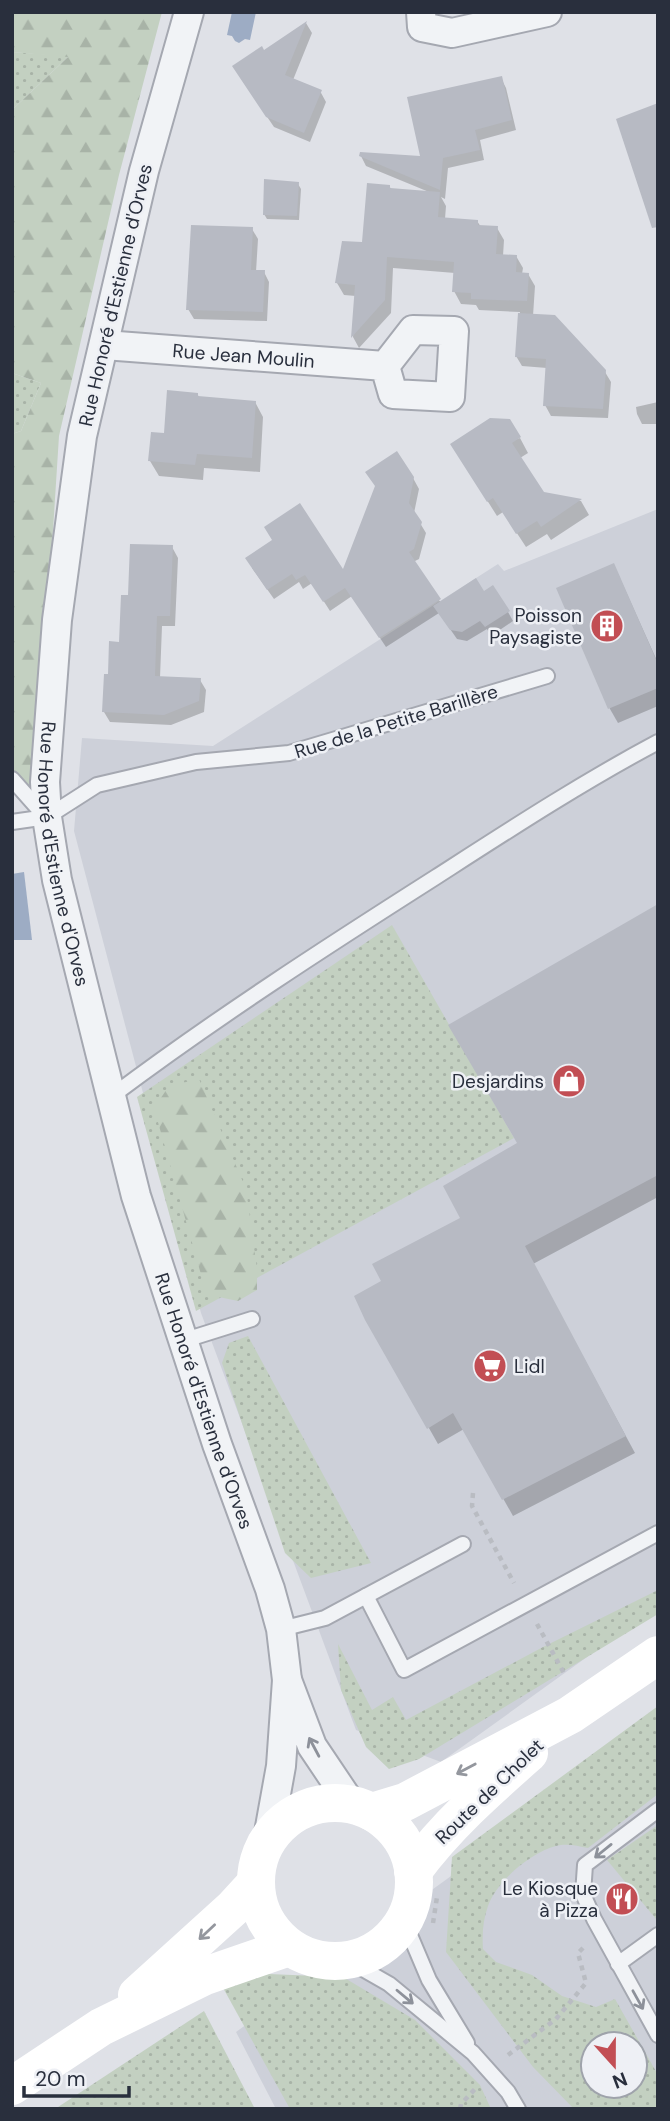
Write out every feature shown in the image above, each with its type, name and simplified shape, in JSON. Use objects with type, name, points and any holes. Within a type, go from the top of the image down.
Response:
[{"type":"main road","name":"Route de Cholet","points":[[362,1808],[405,1802],[570,1699],[658,1655]]},
{"type":"main road","name":"Route de Cholet","points":[[425,1882],[435,1841],[570,1699]]},
{"type":"main road","points":[[327,1803],[362,1808],[388,1823],[400,1837],[425,1882],[414,1888],[418,1927],[389,1940],[369,1953],[347,1960],[317,1959],[289,1947],[275,1935],[264,1920],[255,1884],[258,1860],[268,1838],[284,1821],[304,1808],[327,1803]]},
{"type":"main road","points":[[102,2027],[255,1884]]},
{"type":"main road","points":[[12,2086],[102,2027],[205,1976],[289,1947]]},
{"type":"street","name":"Rue Honoré d'Estienne d'Orves","points":[[189,12],[144,171],[82,436],[57,620],[45,782],[47,817],[57,880],[136,1196],[182,1341],[270,1589],[281,1629],[287,1679],[281,1766],[268,1838]]},
{"type":"street","points":[[421,12],[422,27],[452,33],[547,12]]},
{"type":"street","name":"Rue Jean Moulin","points":[[103,345],[385,366]]},
{"type":"street","name":"Rue Honoré d'Estienne d'Orves","points":[[287,1679],[312,1746],[362,1808]]},
{"type":"lane","name":"Rue de la Petite Barillère","points":[[47,817],[97,785],[196,762],[289,753],[547,676]]},
{"type":"lane","points":[[112,1096],[190,1037],[361,924],[597,775],[658,742]]},
{"type":"lane","points":[[12,779],[47,817]]},
{"type":"lane","points":[[12,822],[47,817]]},
{"type":"lane","points":[[182,1341],[252,1319]]},
{"type":"lane","points":[[366,1597],[404,1670],[658,1533]]},
{"type":"lane","points":[[281,1629],[325,1619],[463,1544]]},
{"type":"lane","points":[[658,1810],[585,1865],[583,1894],[600,1931],[658,2035]]},
{"type":"lane","points":[[418,1927],[429,1980],[473,2053]]},
{"type":"lane","points":[[618,1964],[658,1936]]},
{"type":"lane","points":[[347,1960],[389,1984],[473,2053],[508,2092],[518,2109]]},
{"type":"path","points":[[472,1493],[472,1506],[526,1605],[570,1699]]},
{"type":"path","points":[[418,1927],[425,1882]]},
{"type":"path","points":[[499,2045],[507,2056],[556,2019],[586,1983],[578,1953],[600,1931]]},
{"type":"shaded area","points":[[658,509],[658,1606],[441,1762],[356,1730],[201,1313],[74,831],[82,738],[213,746],[498,564],[504,571]]},
{"type":"shaded area","points":[[658,1726],[658,2109],[276,2109],[236,2032]]},
{"type":"green space","points":[[12,12],[162,12],[119,175],[59,436],[37,782],[12,791],[12,434],[21,431],[41,383],[12,373],[12,110],[68,57],[12,52]]},
{"type":"green space","points":[[12,52],[69,56],[12,110]]},
{"type":"green space","points":[[12,373],[41,383],[21,431],[12,434]]},
{"type":"green space","points":[[392,925],[514,1138],[196,1311],[137,1097]]},
{"type":"green space","points":[[199,1079],[246,1189],[257,1269],[257,1290],[238,1301],[214,1296],[204,1285],[154,1108],[169,1086]]},
{"type":"green space","points":[[248,1336],[371,1563],[311,1578],[285,1553],[222,1363],[229,1343]]},
{"type":"green space","points":[[658,1590],[658,1614],[419,1759],[389,1769],[366,1747],[341,1690],[338,1644],[372,1710],[393,1697],[406,1720]]},
{"type":"green space","points":[[658,1706],[658,1794],[588,1848],[556,1846],[546,1849],[516,1869],[498,1887],[488,1906],[483,1927],[483,1949],[496,1962],[532,1975],[562,1996],[596,2007],[615,1999],[633,2030],[579,2030],[579,2100],[649,2100],[649,2059],[658,2075],[658,2109],[574,2109],[533,2067],[446,1952],[452,1857]]},
{"type":"green space","points":[[658,1825],[658,1917],[656,1919],[607,1860]]},
{"type":"green space","points":[[268,1974],[343,1977],[415,2020],[480,2085],[491,2109],[290,2109],[222,1986]]},
{"type":"green space","points":[[204,2011],[255,2109],[55,2109]]},
{"type":"water","points":[[232,12],[256,12],[250,40],[245,39],[239,43],[227,35]]},
{"type":"water","points":[[24,872],[32,940],[12,940],[12,874]]},
{"type":"building","points":[[307,21],[285,75],[322,90],[304,133],[266,117],[232,66],[262,46],[264,50]]},
{"type":"building","points":[[502,76],[512,120],[475,130],[480,150],[443,158],[440,190],[359,156],[360,152],[420,156],[407,97]]},
{"type":"building","points":[[658,103],[658,227],[652,228],[616,119]]},
{"type":"building","points":[[264,179],[299,182],[297,216],[263,215]]},
{"type":"building","points":[[367,183],[390,185],[390,188],[440,192],[438,217],[478,220],[478,225],[498,226],[496,254],[517,255],[516,272],[529,273],[527,301],[471,299],[471,293],[452,292],[454,262],[387,257],[385,300],[351,338],[355,285],[335,283],[342,241],[362,242]]},
{"type":"building","points":[[191,225],[253,227],[251,270],[265,270],[263,312],[186,310]]},
{"type":"building","points":[[518,313],[555,315],[606,370],[603,409],[543,406],[546,359],[515,357]]},
{"type":"building","points":[[167,390],[198,393],[198,396],[256,401],[252,458],[197,454],[195,465],[148,461],[151,432],[164,433]]},
{"type":"building","points":[[490,418],[510,419],[521,437],[512,443],[544,492],[582,499],[541,527],[537,521],[516,534],[493,498],[487,502],[450,444]]},
{"type":"building","points":[[397,451],[414,477],[409,503],[422,522],[414,549],[409,552],[441,599],[379,638],[345,588],[323,602],[305,575],[296,580],[292,574],[267,590],[245,558],[272,540],[264,527],[300,503],[343,569],[375,486],[365,472]]},
{"type":"building","points":[[130,544],[173,545],[170,616],[157,616],[155,676],[201,678],[199,701],[164,715],[102,712],[104,674],[108,674],[109,641],[119,642],[121,595],[128,595]]},
{"type":"building","name":"Poisson Paysagiste","points":[[614,563],[658,664],[658,688],[608,709],[556,588]]},
{"type":"building","points":[[476,578],[484,591],[493,585],[510,611],[485,627],[480,621],[462,632],[450,630],[433,606]]},
{"type":"building","points":[[658,904],[658,1175],[525,1246],[626,1436],[502,1500],[453,1413],[427,1429],[354,1296],[381,1281],[372,1264],[460,1218],[443,1186],[517,1143],[448,1025]]},
{"type":"place","name":"Poisson Paysagiste","points":[[607,626]]},
{"type":"place","name":"Desjardins","points":[[569,1081]]},
{"type":"place","name":"Lidl","points":[[490,1366]]},
{"type":"place","name":"Le Kiosque à Pizza","points":[[622,1899]]}]
